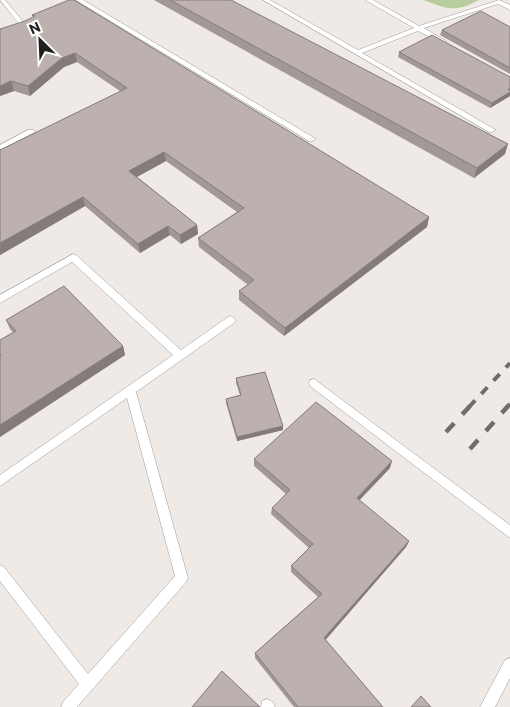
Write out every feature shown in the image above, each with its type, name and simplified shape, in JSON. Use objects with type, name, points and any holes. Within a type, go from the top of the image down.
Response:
[{"type":"lane","points":[[0,36],[25,27],[2,0]]},
{"type":"lane","points":[[79,0],[312,139]]},
{"type":"lane","points":[[266,0],[492,130]]},
{"type":"lane","points":[[372,1],[452,47]]},
{"type":"lane","points":[[358,52],[419,28],[499,2],[510,8]]},
{"type":"lane","points":[[20,22],[30,19]]},
{"type":"lane","points":[[0,148],[31,132]]},
{"type":"lane","points":[[0,299],[73,256],[180,356]]},
{"type":"lane","points":[[0,482],[231,320]]},
{"type":"lane","points":[[314,383],[510,532]]},
{"type":"lane","points":[[68,707],[182,578],[130,390]]},
{"type":"lane","points":[[0,571],[88,684]]},
{"type":"lane","points":[[487,707],[510,665]]},
{"type":"green space","points":[[423,0],[479,0],[463,7],[451,8]]},
{"type":"building","points":[[69,0],[74,0],[429,217],[285,328],[239,291],[254,280],[198,238],[244,208],[164,152],[129,171],[197,225],[180,235],[168,226],[138,244],[83,197],[0,243],[0,150],[127,88],[75,53],[62,58],[28,86],[11,81],[0,86],[0,29],[25,21],[35,16],[32,15]]},
{"type":"building","points":[[170,0],[231,0],[508,144],[477,168]]},
{"type":"building","points":[[481,11],[510,27],[510,68],[442,30]]},
{"type":"building","points":[[432,35],[510,77],[510,89],[508,89],[510,92],[492,103],[399,52]]},
{"type":"building","points":[[64,286],[123,346],[0,425],[0,340],[16,331],[6,320]]},
{"type":"building","points":[[265,372],[283,426],[237,437],[226,399],[241,395],[236,378]]},
{"type":"building","points":[[316,402],[392,461],[357,498],[409,541],[324,638],[383,707],[298,707],[255,653],[322,594],[291,566],[313,544],[272,508],[290,490],[254,459]]},
{"type":"building","points":[[222,671],[260,707],[192,707]]},
{"type":"building","points":[[421,696],[431,707],[411,707]]},
{"type":"railway","points":[[469,407],[510,363]]},
{"type":"railway","points":[[446,432],[470,406]]},
{"type":"railway","points":[[470,449],[508,406]]}]
